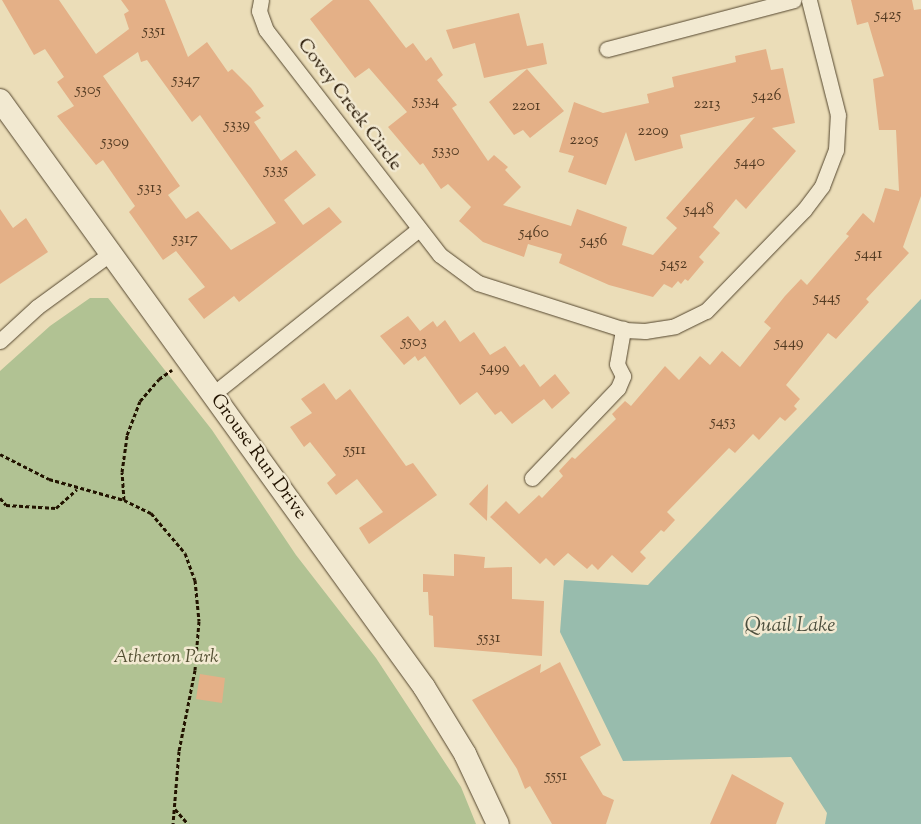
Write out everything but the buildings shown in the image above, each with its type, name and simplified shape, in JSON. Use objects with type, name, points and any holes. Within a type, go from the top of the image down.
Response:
[{"type":"street","name":"Covey Creek Circle","points":[[261,0],[259,11],[266,30],[304,75],[440,255],[478,283],[623,329],[645,331],[675,326],[706,311],[804,210],[822,186],[836,150],[838,115],[809,0]]},
{"type":"street","points":[[607,49],[794,0]]},
{"type":"street","name":"Grouse Run Drive","points":[[0,100],[441,712],[488,797],[498,824]]},
{"type":"street","points":[[213,394],[419,229]]},
{"type":"street","points":[[0,341],[37,307],[111,253]]},
{"type":"street","points":[[532,478],[618,388],[622,376],[617,364],[623,329]]},
{"type":"path","points":[[124,500],[122,472],[127,435],[140,401],[159,379],[188,359]]},
{"type":"path","points":[[0,455],[77,489],[124,500],[151,513],[185,553],[195,580],[199,620],[195,670],[179,751],[174,824]]},
{"type":"path","points":[[0,498],[6,506],[56,508],[77,489]]},
{"type":"path","points":[[175,809],[188,824]]},
{"type":"green space","name":"Atherton Park","points":[[90,298],[108,298],[212,430],[296,555],[376,658],[461,787],[476,824],[0,824],[0,371],[50,326]]},
{"type":"water","name":"Quail Lake","points":[[921,299],[921,824],[825,824],[827,813],[791,757],[623,761],[560,632],[564,580],[648,585]]}]
